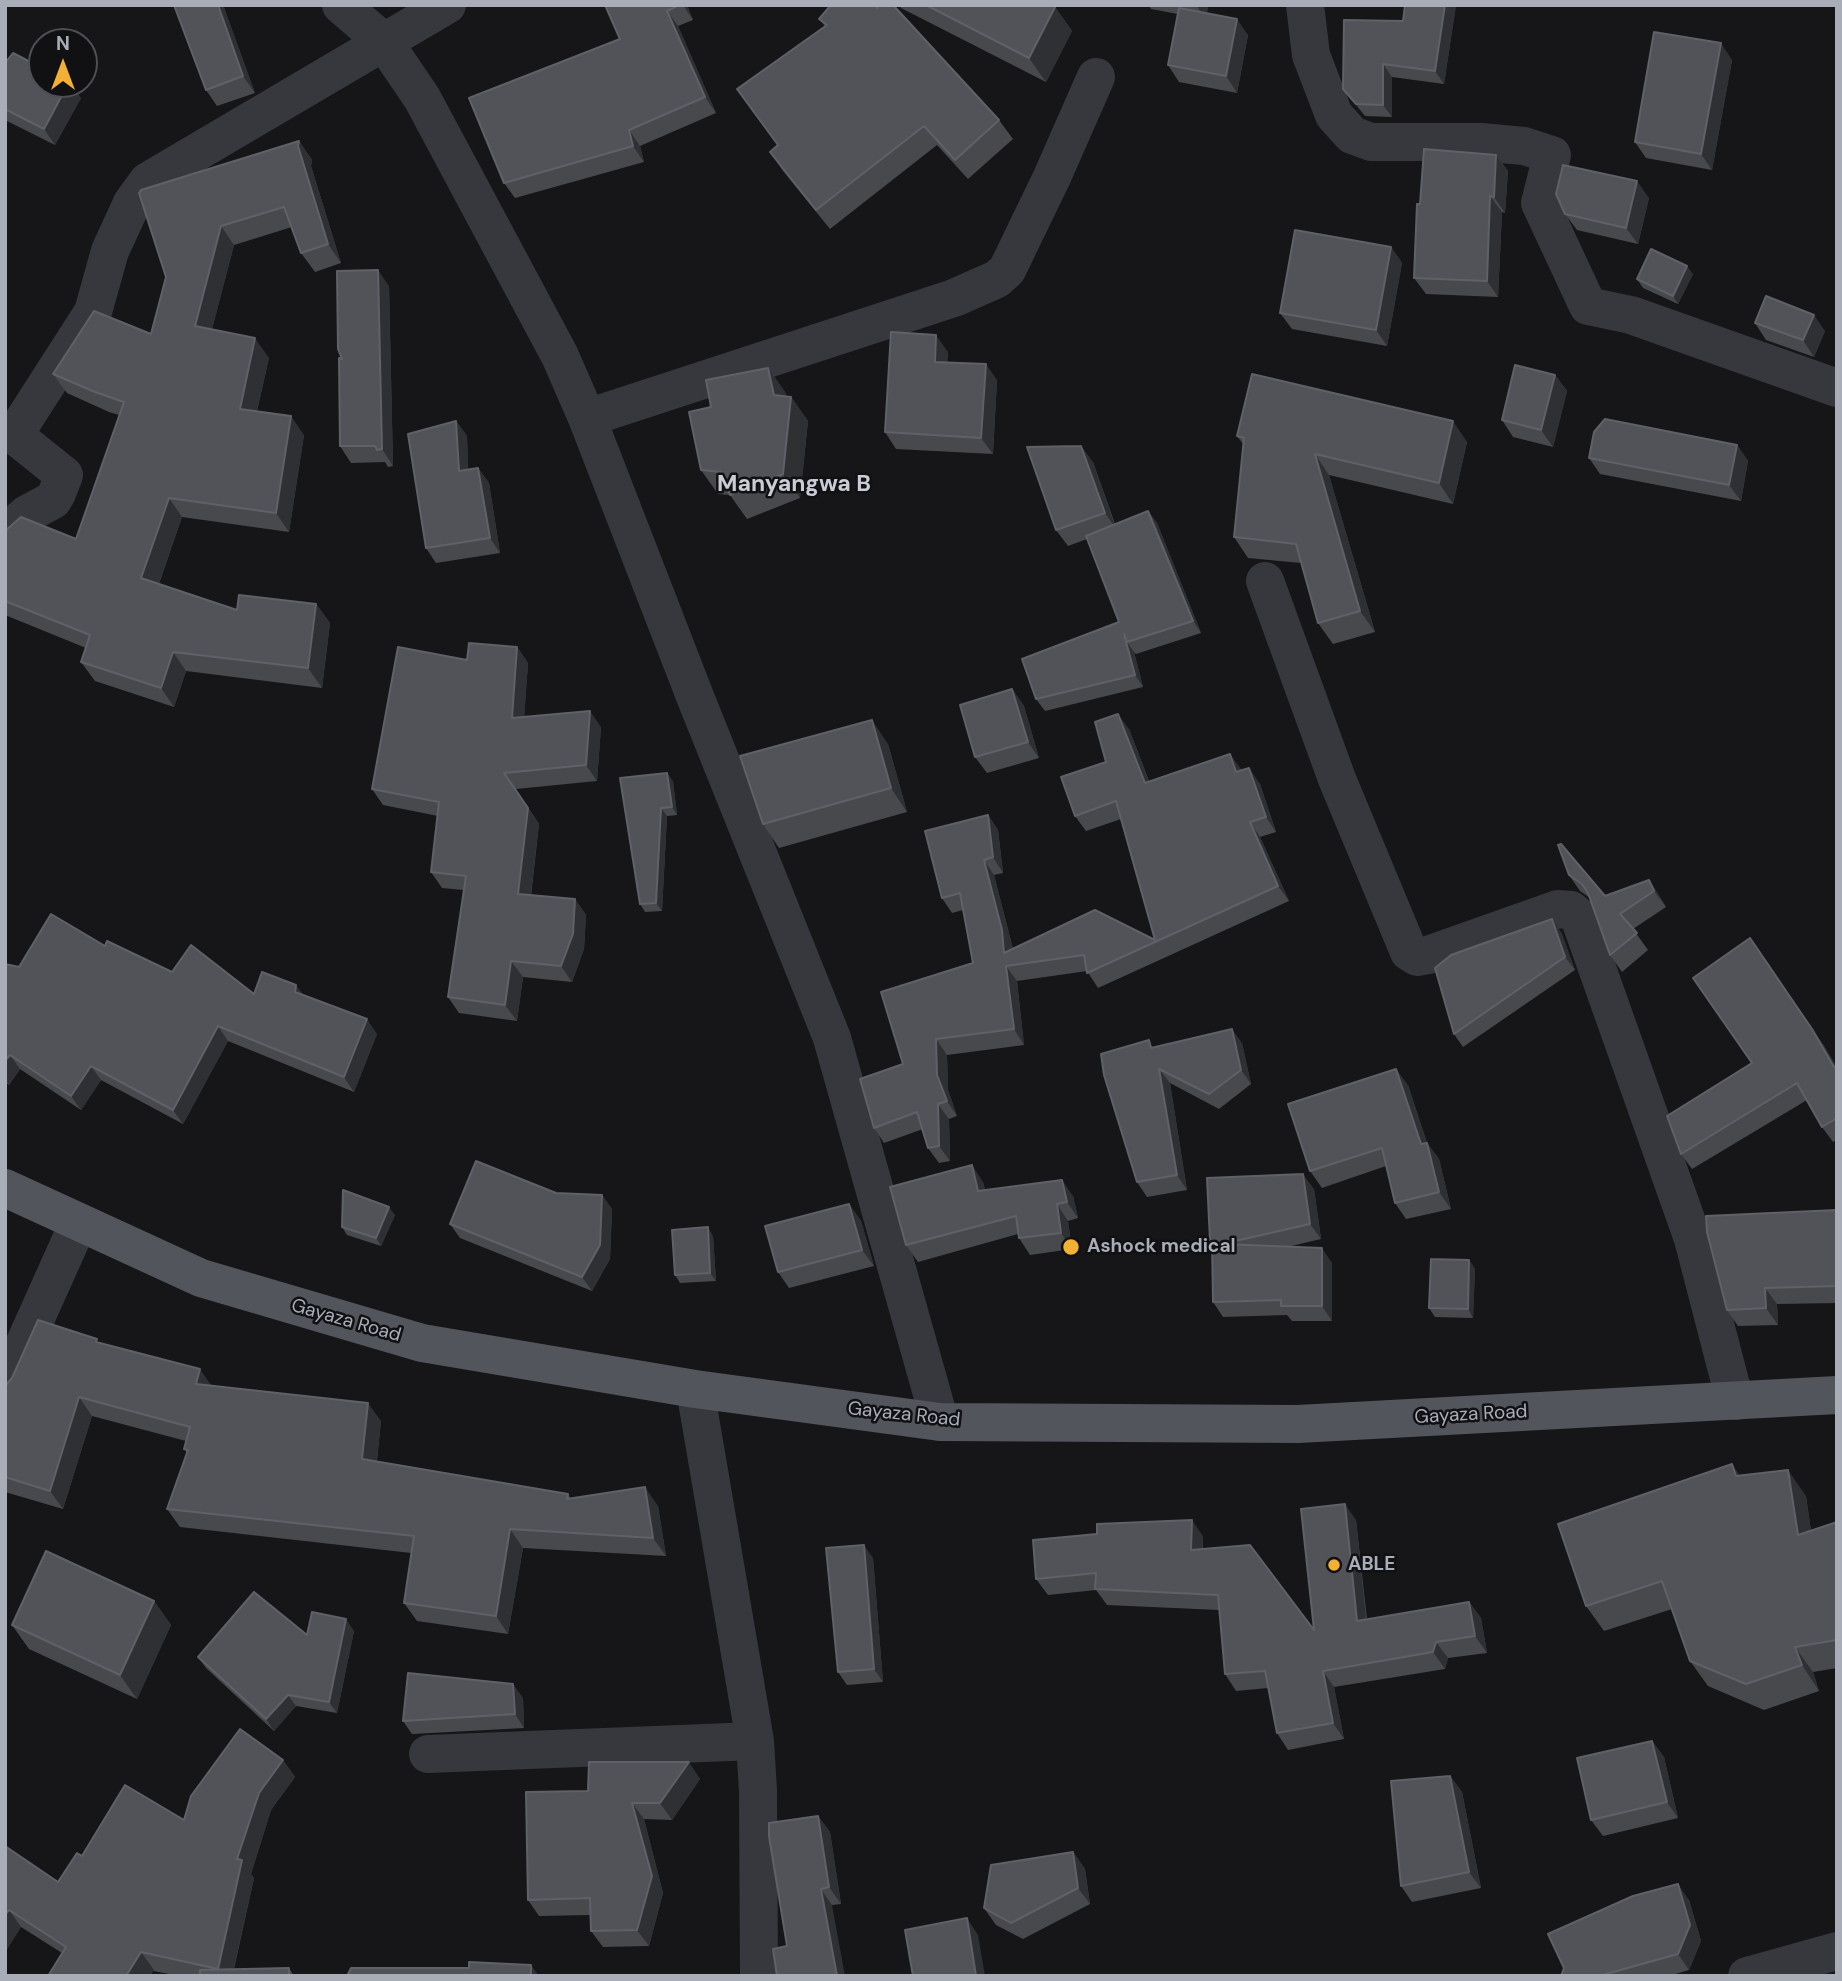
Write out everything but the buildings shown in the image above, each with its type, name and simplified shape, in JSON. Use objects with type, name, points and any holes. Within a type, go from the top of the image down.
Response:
[{"type":"main road","name":"Gayaza Road","points":[[5,1188],[201,1278],[422,1343],[695,1389],[940,1422],[1298,1424],[1837,1395]]},
{"type":"street","points":[[341,5],[384,41],[422,98],[560,356],[587,418],[832,1038],[940,1422]]},
{"type":"street","points":[[5,533],[27,514],[53,500],[57,493],[64,475],[14,435],[93,312],[110,251],[132,203],[148,181],[447,5]]},
{"type":"street","points":[[1304,5],[1311,55],[1334,114],[1352,135],[1371,142],[1481,142],[1524,146],[1552,155],[1540,203],[1588,306],[1631,315],[1837,388]]},
{"type":"street","points":[[587,418],[954,298],[997,279],[1007,270],[1096,77]]},
{"type":"street","points":[[1265,581],[1337,779],[1409,952],[1417,957],[1428,956],[1558,909],[1571,910],[1579,918],[1693,1239],[1735,1401]]},
{"type":"street","points":[[5,1387],[79,1222]]},
{"type":"street","points":[[695,1389],[755,1741],[758,1791],[759,1976]]},
{"type":"street","points":[[428,1754],[755,1741]]},
{"type":"street","points":[[1747,1976],[1837,1951]]},
{"type":"place","name":"Ashock medical","points":[[1071,1247]]},
{"type":"place","name":"ABLE","points":[[1334,1565]]},
{"type":"district","name":"Manyangwa B","points":[[794,485]]}]
